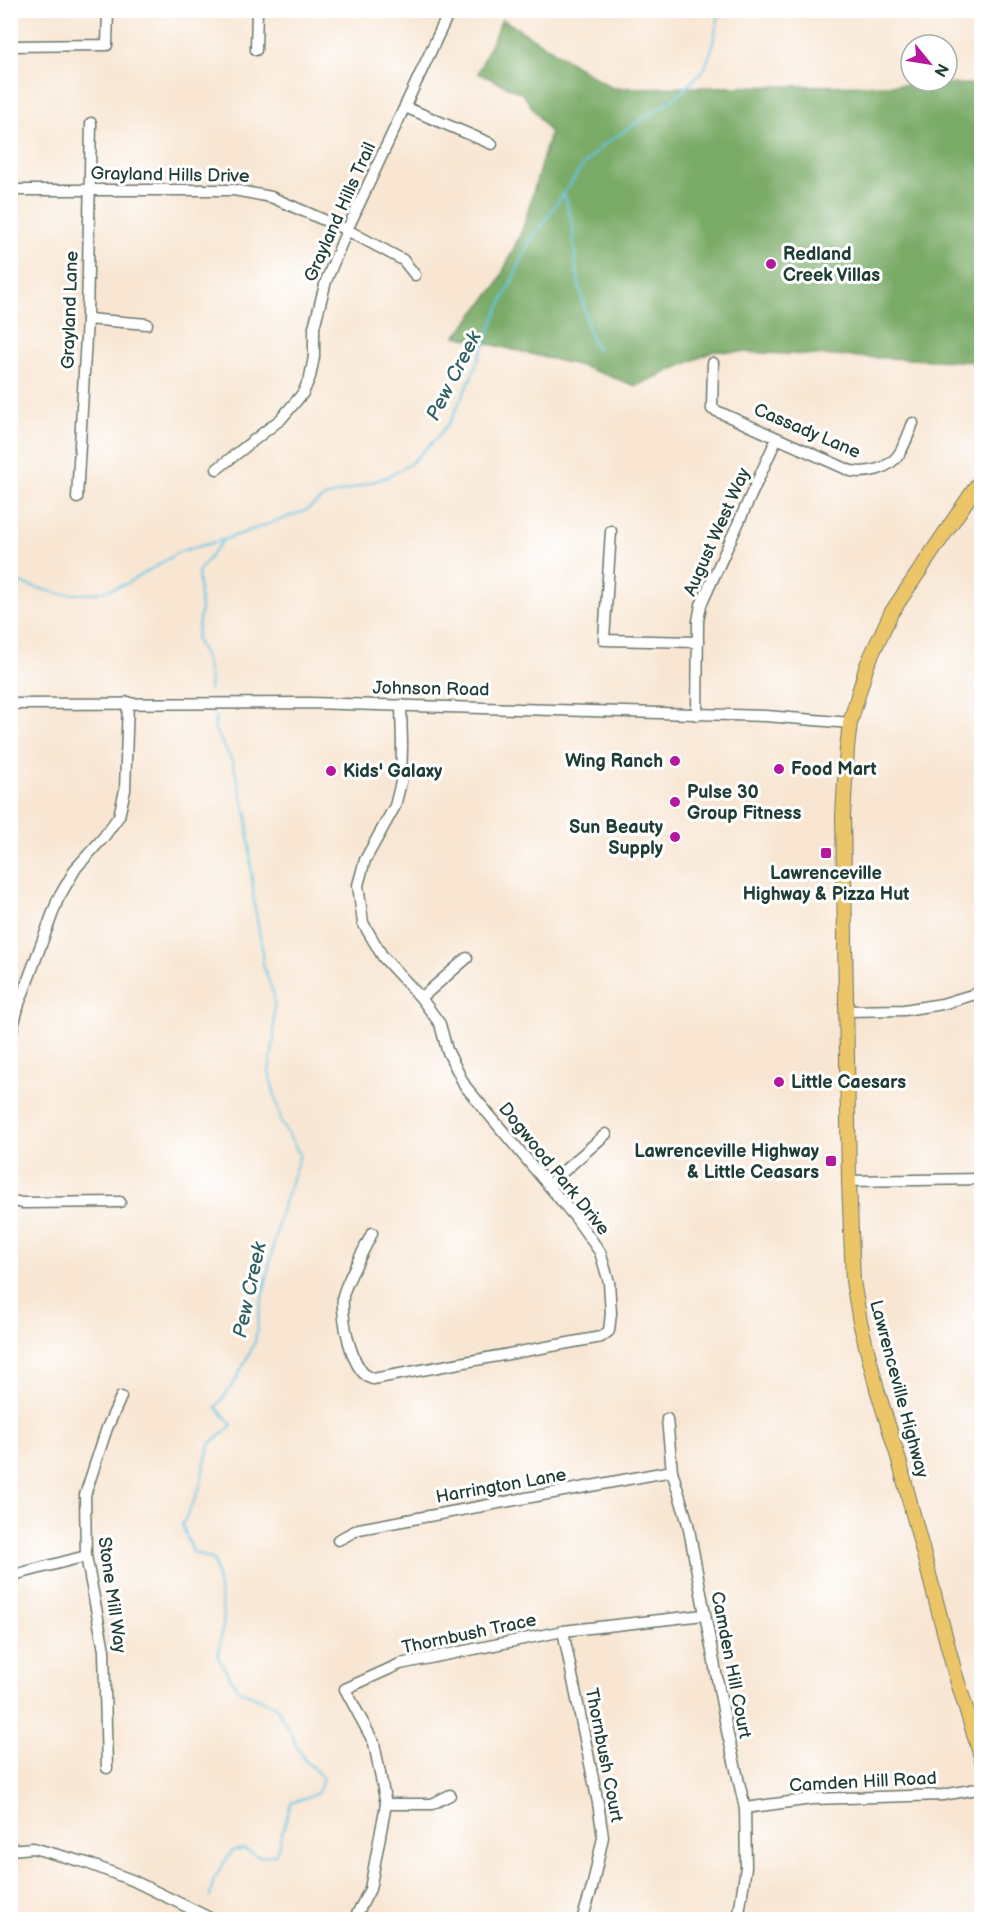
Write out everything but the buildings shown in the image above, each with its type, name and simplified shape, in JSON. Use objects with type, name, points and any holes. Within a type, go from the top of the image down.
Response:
[{"type":"main road","name":"Lawrenceville Highway","points":[[981,478],[891,613],[867,665],[850,723],[843,816],[849,1180],[853,1281],[860,1322],[955,1673],[978,1735],[981,1760]]},
{"type":"street","points":[[10,45],[107,45],[108,10]]},
{"type":"street","points":[[256,50],[257,10]]},
{"type":"street","name":"Grayland Hills Trail","points":[[217,469],[281,419],[303,393],[310,377],[314,357],[314,327],[326,281],[347,230],[450,10]]},
{"type":"street","points":[[405,107],[492,144]]},
{"type":"street","name":"Grayland Lane","points":[[77,498],[87,319],[91,123]]},
{"type":"street","name":"Grayland Hills Drive","points":[[10,190],[234,190],[254,192],[279,200],[347,230],[403,260],[415,275]]},
{"type":"street","points":[[87,319],[147,324]]},
{"type":"street","name":"Cassady Lane","points":[[713,363],[712,409],[851,471],[870,471],[885,467],[899,455],[913,423]]},
{"type":"street","name":"August West Way","points":[[697,715],[698,621],[701,605],[777,438]]},
{"type":"street","points":[[611,531],[604,640],[698,642]]},
{"type":"street","points":[[10,1038],[19,1004],[62,892],[76,868],[119,816],[125,790],[128,702]]},
{"type":"street","name":"Johnson Road","points":[[10,704],[128,702],[401,705],[766,716],[850,723]]},
{"type":"street","name":"Dogwood Park Drive","points":[[372,1233],[343,1294],[343,1317],[353,1354],[361,1371],[367,1377],[373,1379],[601,1337],[609,1330],[611,1312],[609,1282],[600,1252],[575,1216],[465,1086],[447,1050],[440,1024],[421,998],[383,957],[363,923],[358,885],[365,860],[395,806],[400,782],[401,705]]},
{"type":"street","points":[[421,998],[467,958]]},
{"type":"street","points":[[846,1011],[904,1010],[942,1004],[981,992]]},
{"type":"street","points":[[548,1185],[606,1134]]},
{"type":"street","points":[[849,1180],[981,1179]]},
{"type":"street","points":[[10,1200],[22,1203],[120,1202]]},
{"type":"street","name":"Stone Mill Way","points":[[107,1768],[104,1650],[86,1556],[86,1495],[107,1428],[121,1397]]},
{"type":"street","name":"Camden Hill Court","points":[[667,1419],[672,1471],[688,1524],[727,1731],[745,1808],[746,1867],[738,1920]]},
{"type":"street","name":"Harrington Lane","points":[[338,1540],[360,1529],[672,1471]]},
{"type":"street","points":[[10,1576],[86,1556]]},
{"type":"street","name":"Thornbush Trace","points":[[354,1920],[370,1889],[386,1804],[374,1743],[345,1689],[400,1664],[564,1632],[704,1615]]},
{"type":"street","name":"Thornbush Court","points":[[564,1632],[603,1837],[592,1888],[582,1920]]},
{"type":"street","name":"Camden Hill Road","points":[[745,1808],[812,1799],[944,1795],[981,1788]]},
{"type":"street","points":[[386,1804],[432,1804],[450,1795]]},
{"type":"street","points":[[10,1850],[33,1848],[87,1863],[134,1881],[214,1920]]},
{"type":"green space","points":[[502,19],[612,88],[899,85],[899,93],[959,93],[959,84],[981,84],[981,362],[714,351],[636,386],[581,366],[456,336],[497,285],[523,228],[550,133],[523,94],[478,73]]},
{"type":"waterway","name":"Pew Creek","points":[[10,583],[61,594],[101,592],[126,584],[181,551],[223,540],[305,511],[323,498],[387,477],[410,464],[438,437],[451,420],[530,242],[584,164],[603,145],[678,96],[705,68],[720,10]]},
{"type":"waterway","points":[[564,195],[573,227],[576,269],[589,332],[597,350]]},
{"type":"waterway","name":"Pew Creek","points":[[209,690],[210,681],[206,661],[196,639],[201,609],[198,572],[223,540]]},
{"type":"waterway","name":"Pew Creek","points":[[210,1897],[214,1879],[232,1851],[243,1849],[260,1857],[276,1854],[291,1803],[318,1793],[323,1778],[304,1759],[276,1706],[238,1690],[218,1657],[224,1618],[214,1560],[193,1552],[182,1525],[199,1490],[209,1445],[232,1425],[216,1407],[235,1382],[255,1342],[280,1215],[300,1155],[282,1124],[269,1072],[274,1039],[274,995],[263,965],[254,903],[247,816],[233,763],[214,728],[216,716]]},
{"type":"place","name":"Redland Creek Villas","points":[[771,264]]},
{"type":"place","name":"Wing Ranch","points":[[675,761]]},
{"type":"place","name":"Food Mart","points":[[779,769]]},
{"type":"place","name":"Kids' Galaxy","points":[[331,771]]},
{"type":"place","name":"Pulse 30 Group Fitness","points":[[675,802]]},
{"type":"place","name":"Sun Beauty Supply","points":[[675,837]]},
{"type":"place","name":"Lawrenceville Highway & Pizza Hut","points":[[826,853]]},
{"type":"place","name":"Little Caesars","points":[[779,1082]]},
{"type":"place","name":"Lawrenceville Highway & Little Ceasars","points":[[831,1161]]}]
